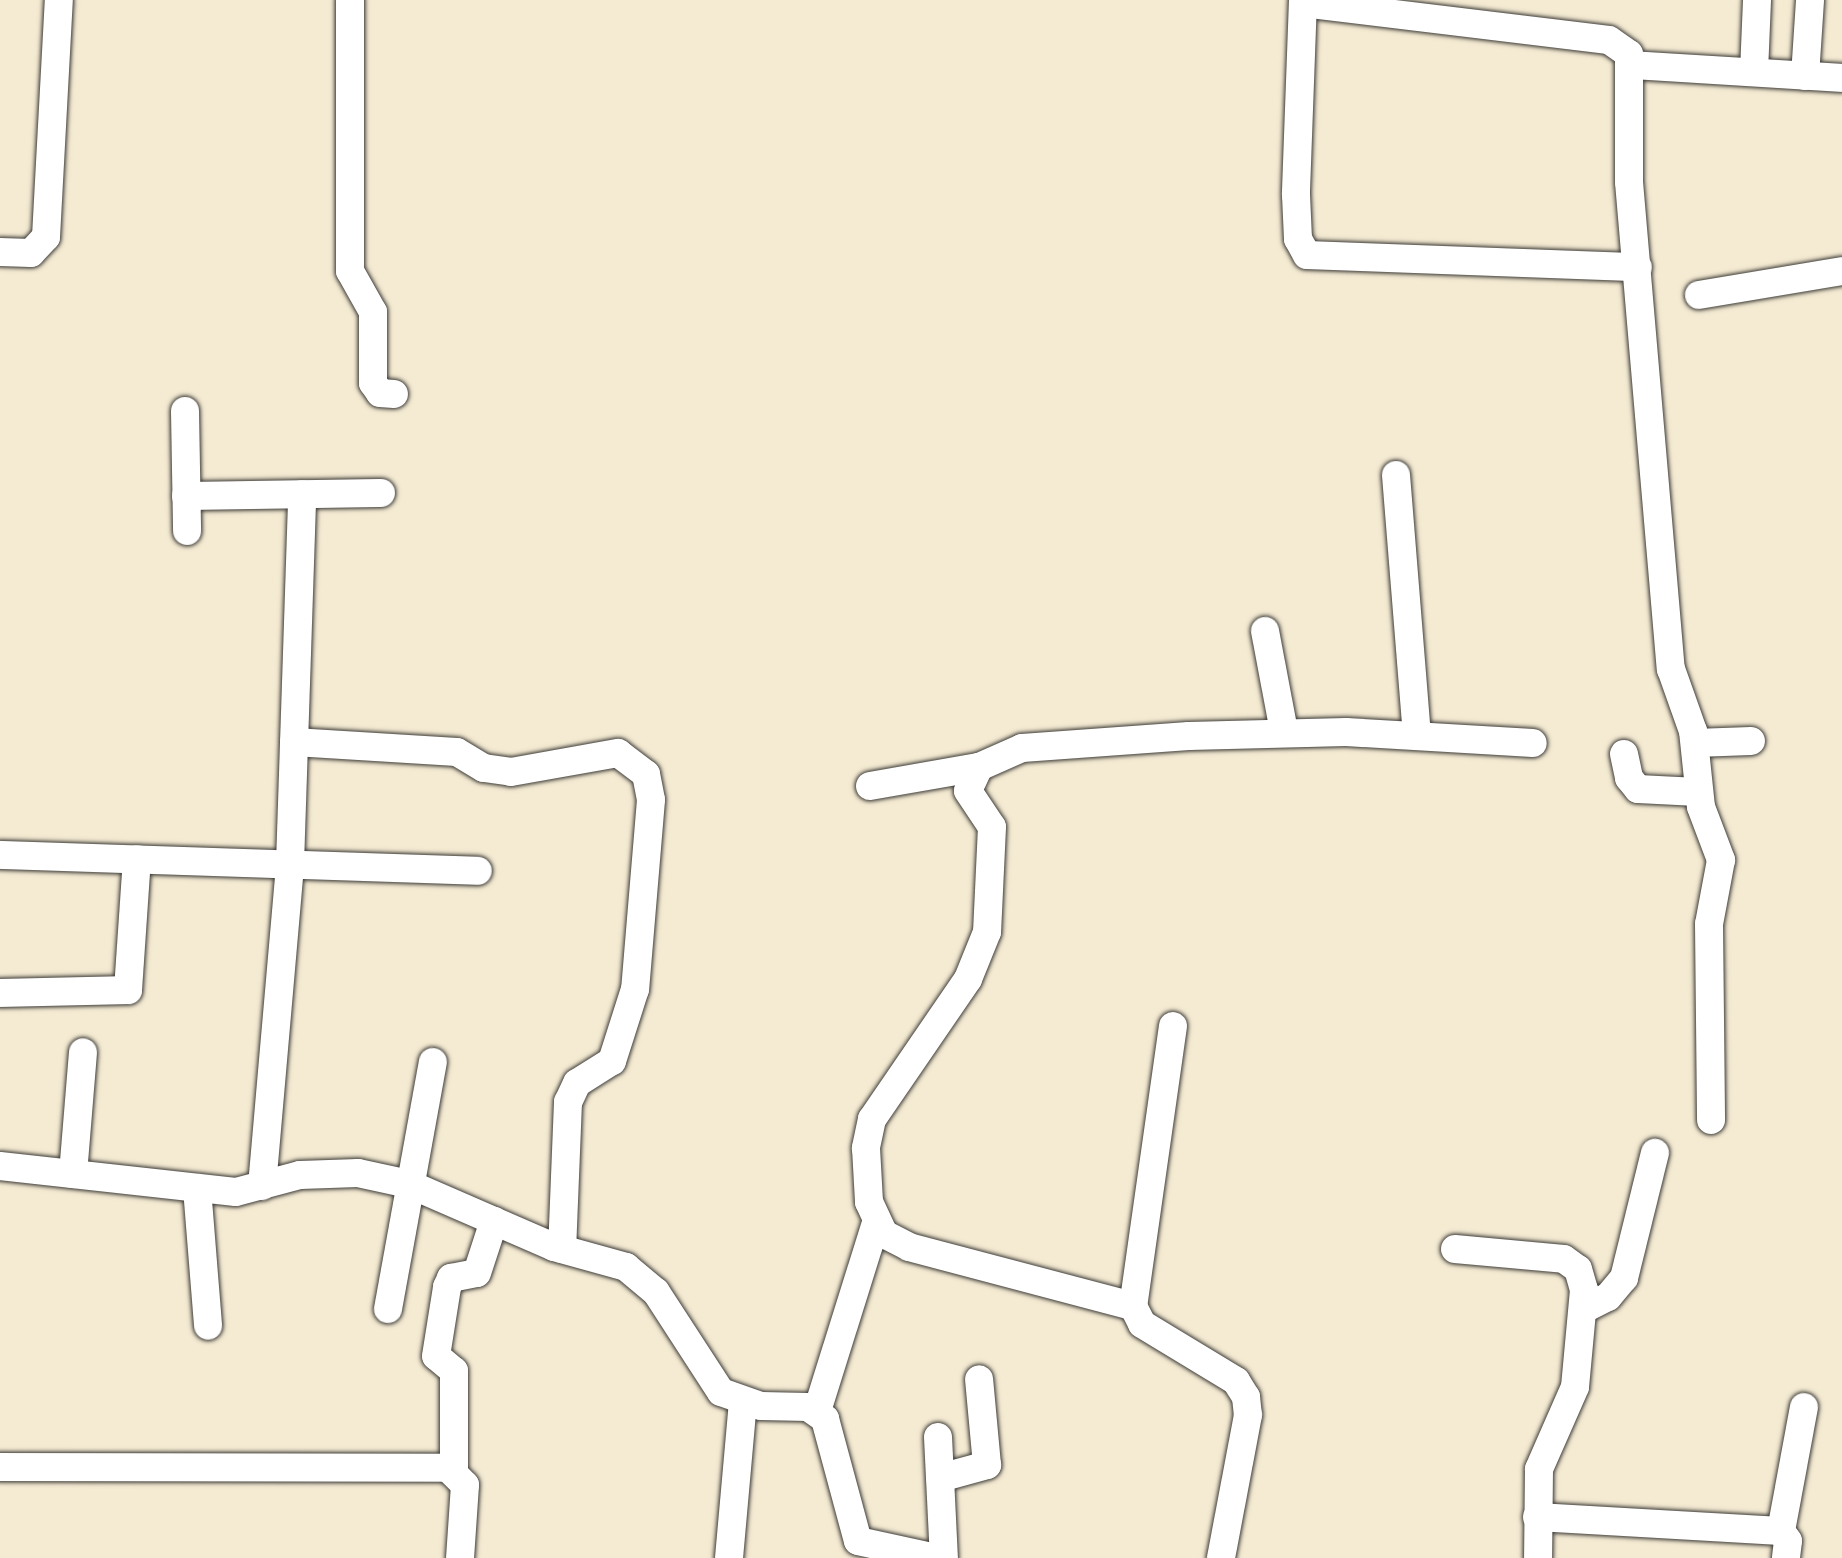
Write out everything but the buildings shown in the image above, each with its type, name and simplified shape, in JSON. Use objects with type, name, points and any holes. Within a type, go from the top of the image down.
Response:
[{"type":"street","points":[[0,252],[38,250],[46,237],[59,0]]},
{"type":"street","points":[[350,0],[349,263],[373,312],[373,384],[380,393],[394,394]]},
{"type":"street","points":[[1754,72],[1757,0]]},
{"type":"street","points":[[1805,76],[1810,0]]},
{"type":"street","points":[[1638,267],[1345,262],[1306,255],[1298,239],[1296,196],[1303,1],[1609,40],[1624,46],[1631,65],[1629,182],[1638,267],[1671,669],[1695,743],[1698,792],[1721,860],[1708,951],[1712,1120]]},
{"type":"street","points":[[1631,65],[1842,78]]},
{"type":"street","points":[[1699,295],[1842,271]]},
{"type":"street","points":[[185,411],[187,531]]},
{"type":"street","points":[[1396,475],[1417,734]]},
{"type":"street","points":[[186,496],[380,492]]},
{"type":"street","points":[[262,1186],[290,864],[302,494]]},
{"type":"street","points":[[1265,630],[1284,732]]},
{"type":"street","points":[[870,786],[978,768],[1022,748],[1284,732],[1417,734],[1533,743]]},
{"type":"street","points":[[1695,743],[1751,741]]},
{"type":"street","points":[[294,742],[449,751],[511,772],[618,753],[646,774],[650,800],[635,989],[612,1061],[577,1082],[568,1102],[562,1249]]},
{"type":"street","points":[[1624,754],[1629,778],[1638,789],[1698,792]]},
{"type":"street","points":[[817,1411],[876,1223],[866,1148],[872,1118],[968,979],[987,932],[992,826],[968,791],[978,768]]},
{"type":"street","points":[[0,855],[478,871]]},
{"type":"street","points":[[0,993],[128,990],[137,859]]},
{"type":"street","points":[[1172,1026],[1133,1306],[1142,1324],[1236,1381],[1246,1397],[1248,1415],[1221,1558]]},
{"type":"street","points":[[73,1174],[83,1052]]},
{"type":"street","points":[[388,1309],[433,1062]]},
{"type":"street","points":[[1584,1310],[1608,1297],[1624,1278],[1655,1153]]},
{"type":"street","points":[[0,1166],[197,1188],[262,1186],[331,1172],[410,1184],[562,1249],[642,1278],[722,1392],[743,1402],[817,1411],[825,1418],[858,1541],[936,1558]]},
{"type":"street","points":[[197,1188],[208,1326]]},
{"type":"street","points":[[460,1558],[466,1485],[454,1471],[454,1371],[436,1356],[446,1287],[451,1278],[477,1272],[494,1221]]},
{"type":"street","points":[[876,1223],[909,1247],[1133,1306]]},
{"type":"street","points":[[1454,1249],[1564,1259],[1578,1269],[1584,1310],[1575,1387],[1539,1468],[1538,1558]]},
{"type":"street","points":[[940,1478],[987,1465],[979,1379]]},
{"type":"street","points":[[729,1558],[743,1402]]},
{"type":"street","points":[[1537,1518],[1784,1544],[1804,1407]]},
{"type":"street","points":[[938,1437],[944,1558]]},
{"type":"street","points":[[0,1467],[454,1471]]}]
